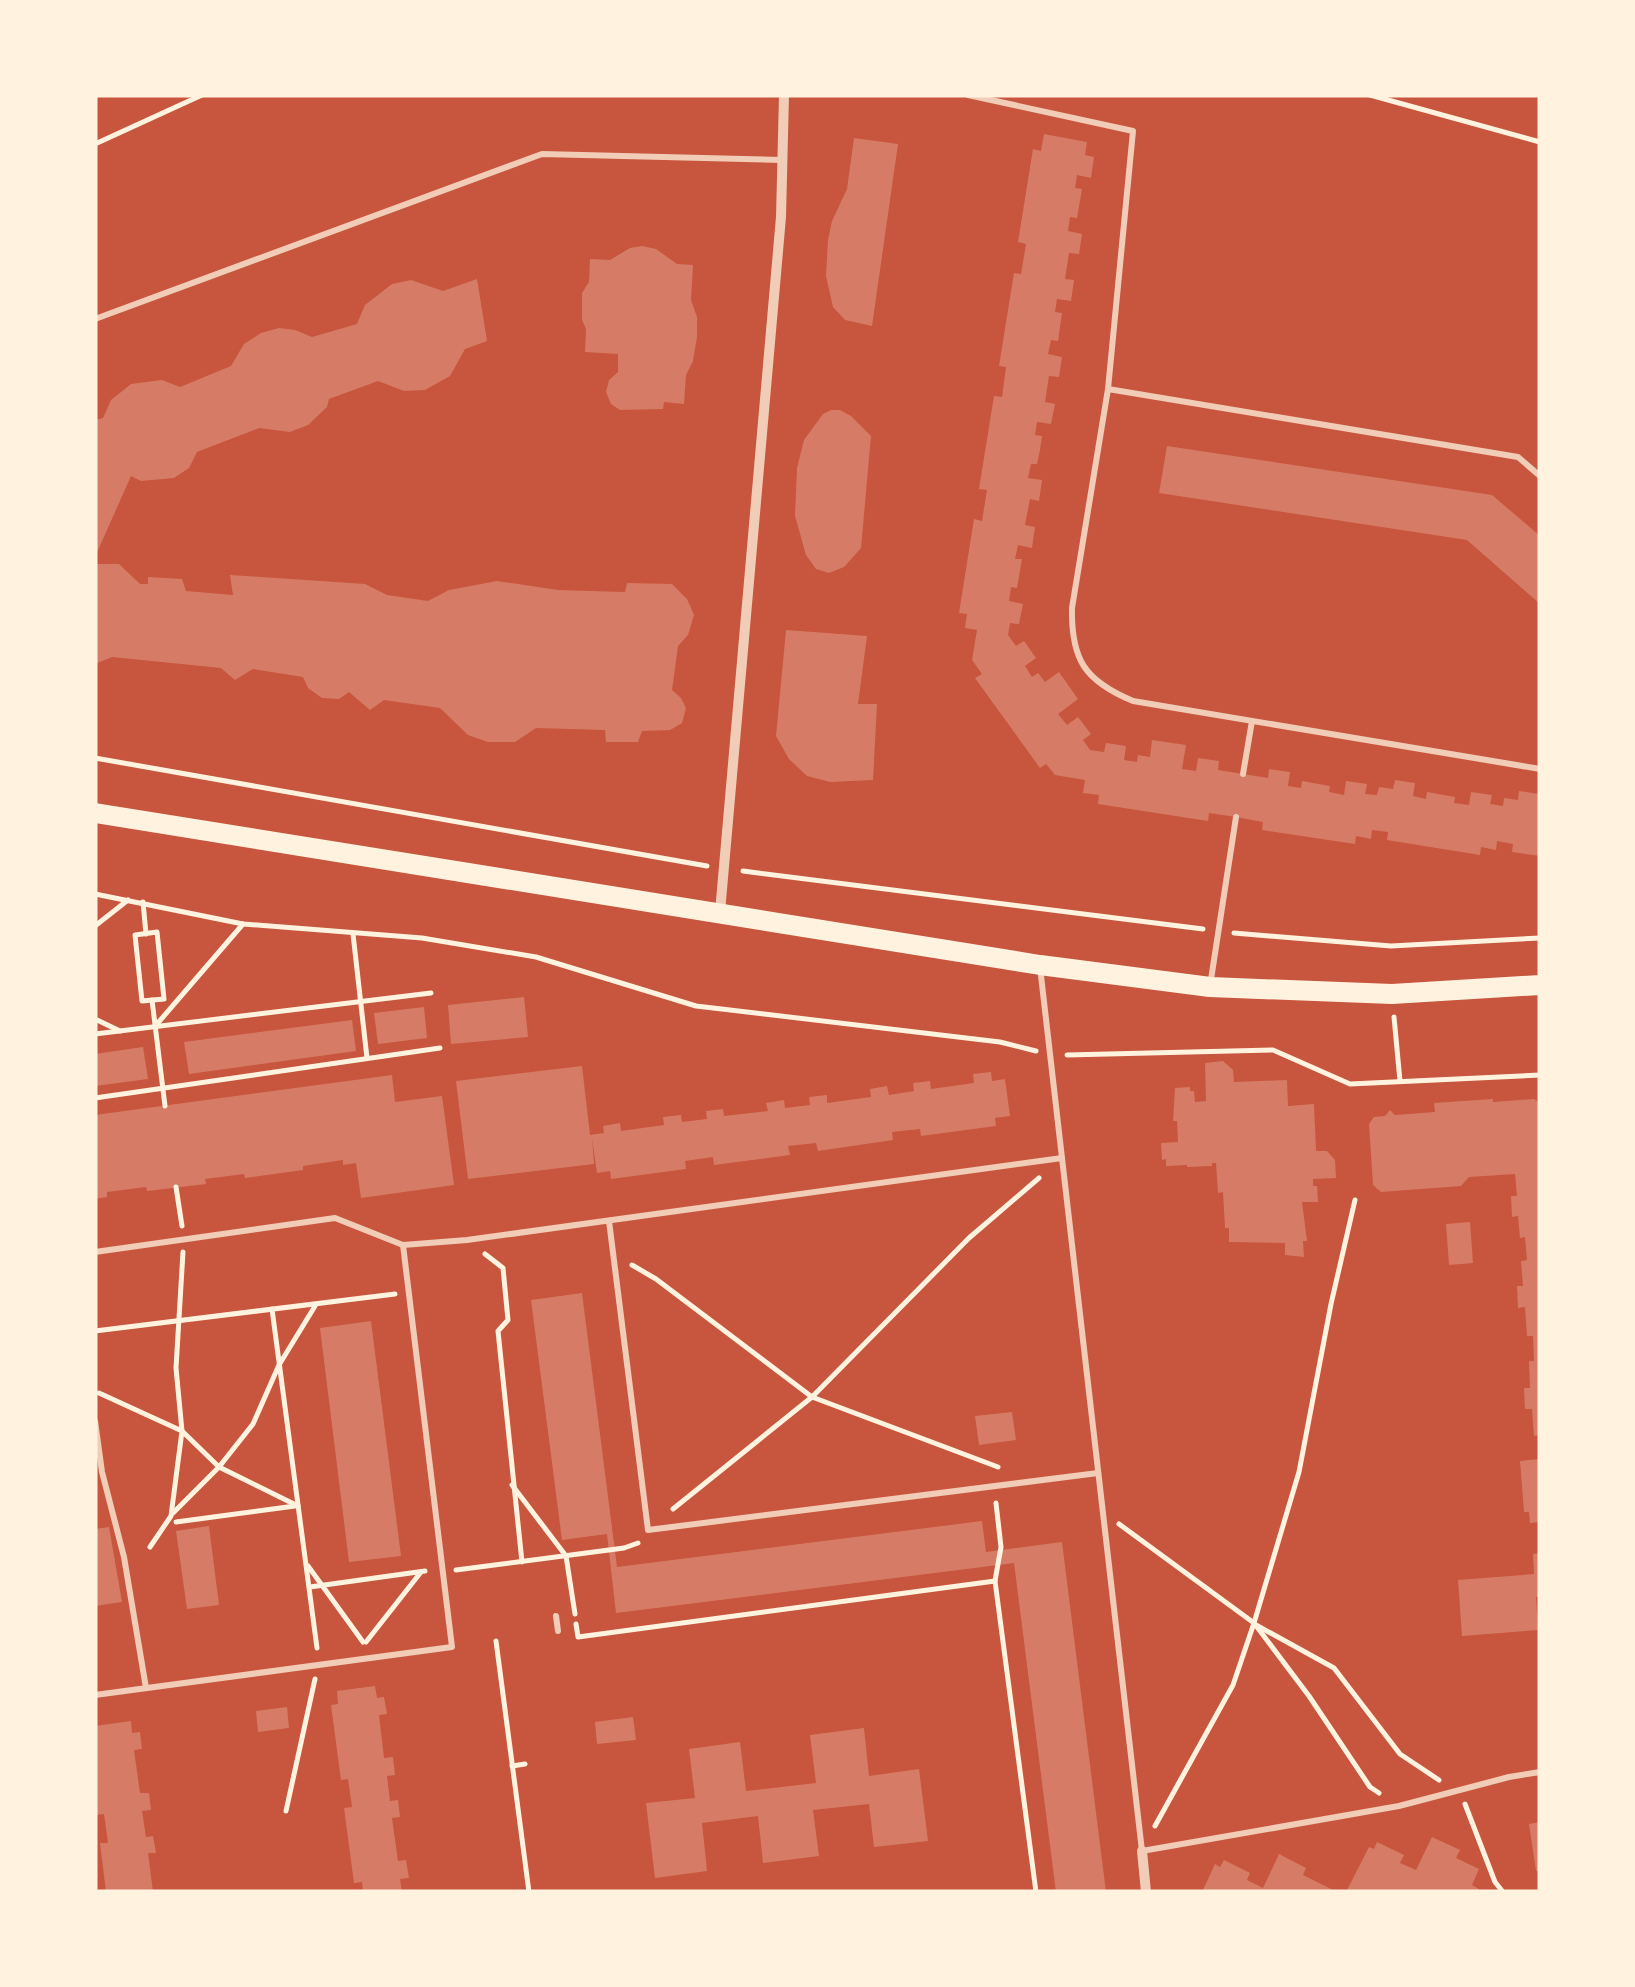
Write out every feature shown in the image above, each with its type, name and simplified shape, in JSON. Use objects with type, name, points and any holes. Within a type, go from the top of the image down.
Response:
[{"type":"main road","points":[[95,813],[1040,966],[1210,987],[1392,994],[1540,985]]},
{"type":"street","points":[[720,912],[779,236],[784,95]]},
{"type":"street","points":[[1142,1851],[1146,1892]]},
{"type":"lane","points":[[968,95],[1133,131],[1108,389],[1072,608],[1072,639],[1083,667],[1104,689],[1132,701],[1540,769]]},
{"type":"lane","points":[[95,319],[542,154],[782,160]]},
{"type":"lane","points":[[1108,389],[1518,457],[1540,476]]},
{"type":"lane","points":[[1243,774],[1252,721]]},
{"type":"lane","points":[[1210,987],[1236,817]]},
{"type":"lane","points":[[1040,966],[1142,1851],[1400,1806],[1540,1772]]},
{"type":"lane","points":[[95,1252],[335,1218],[403,1245],[467,1240],[1062,1158]]},
{"type":"lane","points":[[608,1222],[648,1530],[1098,1473]]},
{"type":"lane","points":[[95,1696],[452,1647],[403,1245]]},
{"type":"lane","points":[[95,1421],[102,1472],[124,1556],[146,1688]]},
{"type":"lane","points":[[556,1616],[558,1631]]},
{"type":"path","points":[[95,144],[202,95]]},
{"type":"path","points":[[1370,95],[1540,142]]},
{"type":"path","points":[[95,758],[725,869],[1218,931],[1391,946],[1540,938]]},
{"type":"path","points":[[95,894],[243,924],[422,938],[536,957],[696,1006],[1000,1042],[1050,1055],[1273,1050],[1350,1084],[1540,1075]]},
{"type":"path","points":[[95,926],[129,900]]},
{"type":"path","points":[[142,902],[146,934]]},
{"type":"path","points":[[156,1026],[243,924]]},
{"type":"path","points":[[157,932],[164,999],[152,1000],[142,1002],[135,934],[157,932]]},
{"type":"path","points":[[353,934],[366,1058]]},
{"type":"path","points":[[95,1034],[431,993]]},
{"type":"path","points":[[152,1000],[165,1106]]},
{"type":"path","points":[[1394,1017],[1400,1081]]},
{"type":"path","points":[[95,1020],[120,1031]]},
{"type":"path","points":[[95,1098],[440,1048]]},
{"type":"path","points":[[648,1530],[812,1398],[969,1238],[1062,1158]]},
{"type":"path","points":[[171,1516],[182,1430],[176,1368],[183,1239],[176,1187]]},
{"type":"path","points":[[1142,1851],[1233,1685],[1254,1623],[1299,1472],[1355,1200]]},
{"type":"path","points":[[467,1240],[502,1268],[508,1320],[498,1332],[522,1562]]},
{"type":"path","points":[[612,1254],[656,1279],[812,1398],[998,1468]]},
{"type":"path","points":[[95,1330],[398,1294]]},
{"type":"path","points":[[150,1547],[171,1516],[220,1466],[253,1424],[280,1365],[316,1304]]},
{"type":"path","points":[[272,1309],[310,1587],[316,1668],[286,1811]]},
{"type":"path","points":[[99,1393],[182,1430],[220,1466],[298,1506]]},
{"type":"path","points":[[512,1485],[566,1556],[578,1638],[995,1581]]},
{"type":"path","points":[[996,1499],[1001,1548],[995,1581],[1036,1892]]},
{"type":"path","points":[[176,1522],[298,1506]]},
{"type":"path","points":[[1103,1512],[1254,1623],[1334,1668],[1400,1754],[1455,1790],[1467,1806],[1502,1892]]},
{"type":"path","points":[[310,1587],[444,1569],[466,1571],[624,1548],[638,1542]]},
{"type":"path","points":[[306,1563],[364,1644],[421,1572]]},
{"type":"path","points":[[1254,1623],[1310,1696],[1370,1787],[1400,1806]]},
{"type":"path","points":[[496,1641],[529,1892]]},
{"type":"path","points":[[512,1766],[526,1764]]},
{"type":"building","points":[[1044,134],[1087,142],[1085,155],[1094,157],[1091,178],[1077,175],[1075,188],[1082,189],[1077,218],[1070,217],[1068,231],[1082,234],[1079,254],[1069,253],[1065,279],[1074,280],[1071,301],[1057,299],[1055,312],[1062,313],[1058,341],[1051,340],[1048,354],[1062,357],[1059,377],[1049,376],[1045,402],[1055,404],[1051,424],[1037,422],[1035,435],[1042,436],[1040,450],[1028,478],[1042,480],[1039,501],[1030,499],[1025,525],[1035,527],[1032,548],[1018,545],[1015,559],[1022,559],[1017,588],[1011,587],[1009,601],[1023,604],[1019,624],[1010,623],[1008,635],[1016,646],[1024,641],[1036,658],[1025,666],[1032,677],[1038,673],[1045,682],[1059,672],[1078,699],[1058,714],[1067,725],[1078,717],[1091,734],[1083,740],[1090,750],[1104,752],[1106,743],[1126,746],[1124,760],[1137,762],[1138,755],[1150,757],[1152,740],[1186,745],[1182,769],[1196,771],[1198,758],[1219,761],[1218,770],[1268,778],[1269,769],[1290,772],[1288,786],[1301,788],[1302,781],[1330,786],[1329,792],[1344,795],[1346,781],[1367,784],[1365,794],[1377,795],[1379,787],[1393,789],[1395,780],[1415,783],[1413,796],[1426,799],[1427,792],[1455,797],[1454,803],[1469,805],[1471,792],[1492,795],[1490,804],[1503,806],[1504,798],[1518,800],[1519,791],[1540,794],[1540,856],[1512,852],[1513,844],[1497,841],[1496,850],[1481,847],[1480,855],[1387,840],[1388,832],[1372,830],[1371,839],[1356,836],[1355,844],[1262,830],[1263,822],[1236,817],[1209,813],[1208,821],[1098,804],[1099,795],[1083,793],[1085,780],[1055,775],[1046,764],[1040,768],[975,678],[982,674],[972,660],[977,630],[965,628],[967,614],[959,613],[974,519],[982,521],[987,490],[979,489],[994,396],[1002,397],[1006,367],[999,366],[1014,273],[1021,274],[1026,244],[1018,242],[1033,149],[1041,151]]},
{"type":"building","points":[[854,138],[898,144],[872,326],[845,320],[833,307],[826,276],[828,240],[847,189]]},
{"type":"building","points":[[642,246],[656,249],[677,264],[693,265],[691,300],[697,317],[697,337],[686,375],[684,404],[664,402],[663,409],[620,410],[611,404],[606,392],[609,380],[618,372],[618,354],[585,352],[582,293],[589,282],[590,259],[610,260]]},
{"type":"building","points":[[477,279],[487,341],[465,349],[450,376],[425,390],[404,391],[378,381],[329,399],[327,407],[308,425],[290,432],[259,428],[197,452],[189,468],[174,478],[141,481],[131,476],[95,557],[95,420],[103,418],[111,400],[131,384],[162,380],[180,387],[231,366],[244,344],[279,328],[312,337],[357,324],[365,305],[392,284],[411,280],[443,291]]},
{"type":"building","points":[[831,410],[851,416],[871,436],[861,548],[844,567],[829,573],[816,569],[806,555],[795,516],[797,468],[804,440],[823,414]]},
{"type":"building","points":[[1167,446],[1492,495],[1540,536],[1540,604],[1467,540],[1159,493]]},
{"type":"building","points":[[95,564],[119,564],[140,584],[148,584],[148,577],[182,579],[186,591],[233,595],[230,575],[365,584],[387,595],[428,601],[449,590],[497,581],[558,590],[625,592],[627,583],[672,584],[687,599],[694,615],[688,635],[678,646],[672,690],[686,708],[682,723],[670,730],[642,731],[638,742],[606,742],[605,730],[536,728],[515,742],[488,742],[468,735],[440,708],[384,700],[370,710],[349,692],[339,699],[322,698],[308,688],[303,677],[253,669],[235,680],[221,668],[112,657],[95,664]]},
{"type":"building","points":[[786,630],[867,636],[858,704],[877,704],[873,780],[830,782],[807,776],[789,759],[776,736]]},
{"type":"building","points":[[524,997],[528,1037],[451,1044],[448,1005]]},
{"type":"building","points":[[424,1007],[427,1038],[378,1044],[374,1013]]},
{"type":"building","points":[[352,1020],[356,1051],[189,1074],[184,1042]]},
{"type":"building","points":[[143,1047],[148,1079],[95,1086],[95,1054]]},
{"type":"building","points":[[1223,1061],[1233,1070],[1234,1082],[1287,1080],[1288,1106],[1314,1104],[1316,1151],[1327,1151],[1335,1160],[1336,1178],[1313,1179],[1318,1202],[1302,1202],[1307,1241],[1303,1241],[1304,1257],[1285,1255],[1285,1243],[1229,1242],[1216,1163],[1166,1166],[1166,1159],[1162,1160],[1161,1143],[1178,1142],[1177,1121],[1173,1121],[1175,1088],[1190,1087],[1195,1102],[1206,1101],[1205,1063]]},
{"type":"building","points":[[582,1066],[590,1135],[604,1133],[603,1126],[620,1123],[621,1131],[664,1125],[663,1117],[681,1115],[682,1122],[707,1119],[706,1111],[723,1109],[724,1116],[768,1111],[766,1103],[784,1100],[785,1108],[810,1105],[809,1097],[827,1095],[827,1103],[871,1097],[870,1089],[887,1086],[889,1095],[914,1091],[913,1083],[930,1081],[931,1089],[974,1083],[973,1074],[991,1072],[992,1081],[1005,1079],[1010,1116],[995,1118],[996,1126],[921,1136],[920,1129],[892,1132],[893,1140],[818,1151],[816,1143],[788,1146],[790,1155],[714,1165],[713,1157],[685,1161],[686,1169],[611,1179],[610,1171],[597,1173],[592,1138],[594,1164],[468,1179],[456,1081]]},
{"type":"building","points":[[392,1075],[395,1102],[442,1096],[454,1185],[361,1198],[356,1163],[343,1165],[343,1160],[245,1178],[244,1174],[205,1179],[206,1184],[107,1192],[107,1197],[95,1199],[95,1115]]},
{"type":"building","points":[[1534,1099],[1540,1103],[1540,1435],[1534,1436],[1532,1409],[1525,1409],[1524,1388],[1530,1388],[1529,1361],[1534,1361],[1533,1336],[1527,1336],[1525,1307],[1518,1308],[1517,1286],[1523,1286],[1521,1261],[1527,1260],[1518,1216],[1512,1217],[1511,1196],[1517,1196],[1515,1174],[1469,1177],[1461,1186],[1381,1192],[1373,1185],[1369,1124],[1374,1117],[1385,1116],[1390,1110],[1395,1115],[1435,1112],[1434,1103]]},
{"type":"building","points":[[1470,1222],[1473,1263],[1449,1265],[1446,1224]]},
{"type":"building","points":[[582,1293],[617,1567],[982,1521],[986,1552],[1062,1542],[1106,1892],[1056,1892],[1014,1563],[616,1613],[607,1534],[562,1540],[531,1300]]},
{"type":"building","points":[[371,1321],[401,1556],[349,1562],[320,1328]]},
{"type":"building","points":[[1012,1412],[1016,1440],[979,1445],[975,1416]]},
{"type":"building","points":[[1540,1459],[1540,1522],[1530,1523],[1529,1512],[1524,1512],[1520,1461]]},
{"type":"building","points":[[209,1526],[219,1605],[187,1609],[176,1531]]},
{"type":"building","points":[[109,1527],[122,1602],[95,1606],[95,1529]]},
{"type":"building","points":[[1540,1553],[1538,1630],[1462,1636],[1458,1580],[1534,1574],[1533,1554]]},
{"type":"building","points":[[375,1686],[377,1698],[384,1697],[387,1714],[379,1715],[384,1758],[393,1757],[395,1775],[387,1776],[390,1801],[398,1800],[400,1817],[392,1818],[398,1861],[406,1860],[409,1878],[400,1879],[402,1892],[363,1892],[362,1882],[354,1883],[344,1808],[352,1807],[348,1779],[341,1780],[331,1705],[338,1704],[337,1691]]},
{"type":"building","points":[[287,1707],[289,1728],[258,1732],[256,1711]]},
{"type":"building","points":[[633,1717],[636,1740],[597,1744],[595,1722]]},
{"type":"building","points":[[131,1721],[132,1733],[140,1732],[142,1749],[134,1750],[140,1793],[149,1793],[151,1810],[142,1811],[146,1837],[153,1836],[156,1853],[148,1853],[153,1892],[106,1892],[100,1843],[108,1843],[104,1814],[96,1815],[95,1726]]},
{"type":"building","points":[[864,1728],[869,1776],[919,1769],[928,1841],[874,1847],[869,1804],[813,1810],[819,1856],[763,1863],[758,1816],[702,1823],[707,1871],[655,1878],[646,1803],[695,1798],[689,1749],[740,1742],[746,1791],[816,1783],[810,1735]]},
{"type":"building","points":[[1540,1822],[1540,1871],[1536,1871],[1529,1824]]},
{"type":"building","points":[[1432,1837],[1460,1850],[1456,1858],[1479,1869],[1472,1885],[1478,1892],[1346,1892],[1369,1847],[1374,1849],[1377,1842],[1404,1855],[1400,1863],[1416,1870]]},
{"type":"building","points":[[1279,1854],[1306,1868],[1303,1875],[1337,1892],[1202,1892],[1215,1864],[1220,1867],[1224,1860],[1250,1873],[1247,1880],[1263,1888]]}]
